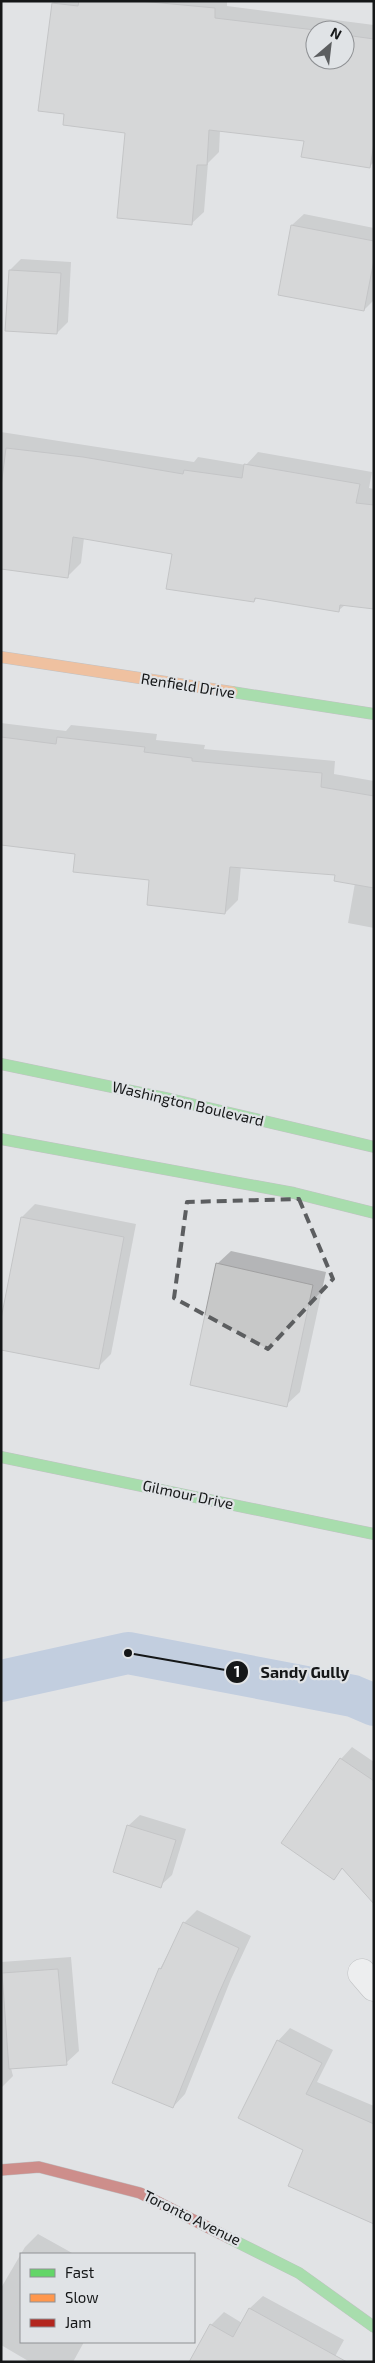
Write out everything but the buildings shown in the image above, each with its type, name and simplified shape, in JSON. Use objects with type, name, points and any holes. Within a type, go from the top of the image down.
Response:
[{"type":"main road","name":"Renfield Drive","points":[[1,657],[374,714]]},
{"type":"main road","name":"Washington Boulevard","points":[[1,1064],[170,1100],[374,1147]]},
{"type":"main road","points":[[1,1139],[294,1193],[374,1213]]},
{"type":"main road","name":"Gilmour Drive","points":[[1,1457],[374,1534]]},
{"type":"main road","name":"Toronto Avenue","points":[[1,2170],[39,2167],[140,2193],[298,2273],[371,2316]]},
{"type":"highlighted area","points":[[299,1199],[333,1279],[268,1349],[174,1298],[187,1202]]},
{"type":"waterway","points":[[1,1681],[128,1653],[353,1696],[374,1705]]},
{"type":"traffic: fast","points":[[232,692],[374,714]]},
{"type":"traffic: fast","points":[[1,1064],[170,1099],[374,1147]]},
{"type":"traffic: fast","points":[[1,1139],[294,1193],[374,1213]]},
{"type":"traffic: fast","points":[[1,1457],[374,1534]]},
{"type":"traffic: fast","points":[[229,2238],[299,2273],[374,2327]]},
{"type":"traffic: slow","points":[[1,657],[232,692]]},
{"type":"traffic: jam","points":[[1,2170],[39,2167],[140,2193],[229,2238]]},
{"type":"place","name":"Sandy Gully","points":[[128,1653]]}]
